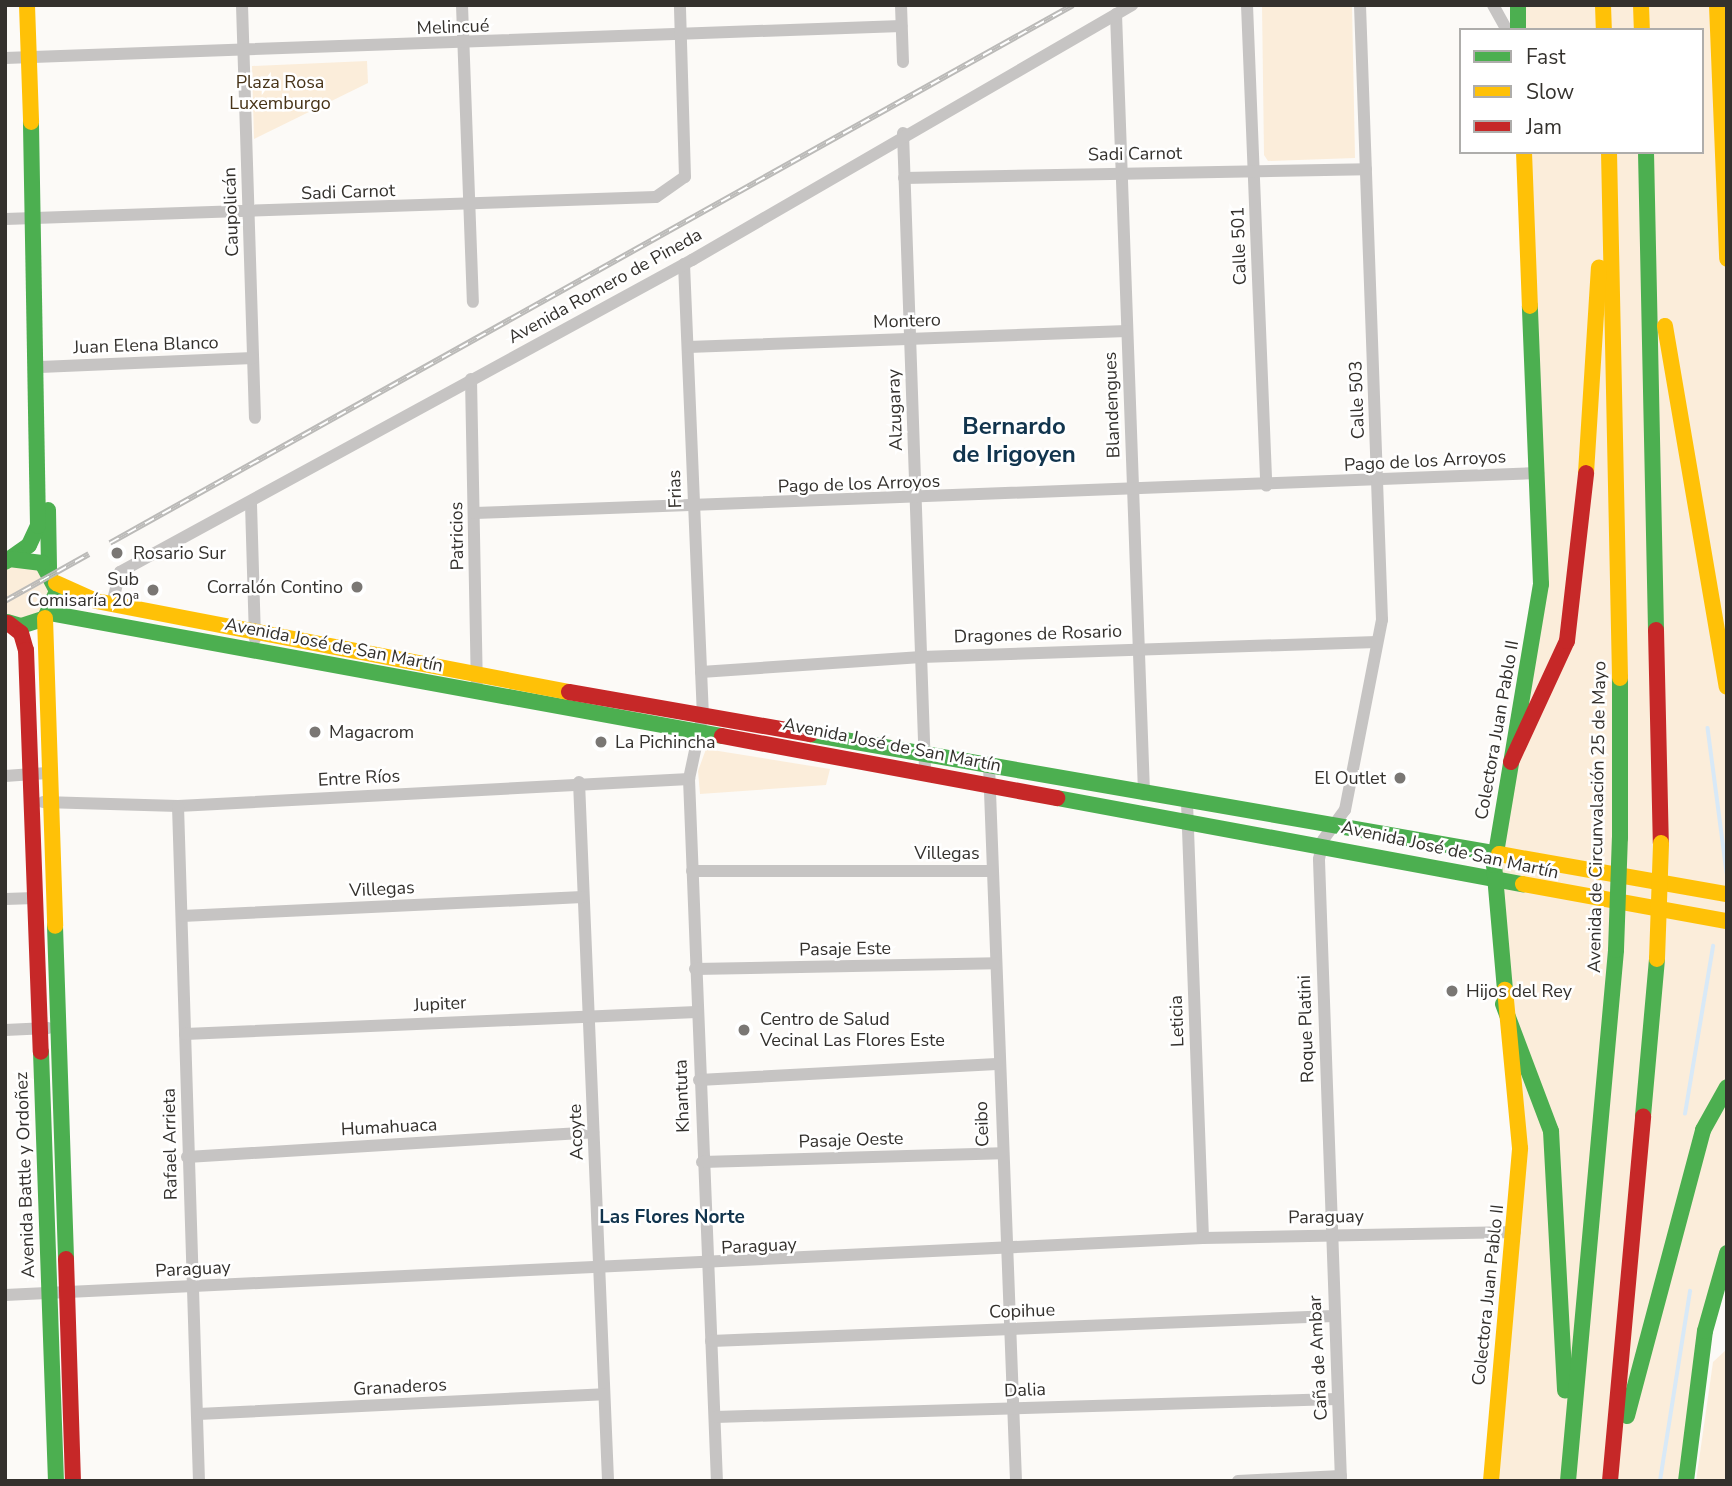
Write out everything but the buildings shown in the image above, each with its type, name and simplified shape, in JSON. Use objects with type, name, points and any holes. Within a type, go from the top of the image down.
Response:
[{"type":"main road","points":[[8,560],[30,545],[38,526],[41,451],[27,5]]},
{"type":"main road","points":[[1518,5],[1518,28]]},
{"type":"main road","points":[[1603,5],[1604,28]]},
{"type":"main road","points":[[1641,5],[1642,28]]},
{"type":"main road","points":[[1717,5],[1724,128],[1727,259]]},
{"type":"main road","name":"Colectora Juan Pablo II","points":[[1491,1481],[1515,1232],[1520,1147],[1503,1004],[1493,882],[1541,584],[1524,154]]},
{"type":"main road","points":[[1511,762],[1567,641],[1571,616],[1591,433],[1603,154]]},
{"type":"main road","name":"Avenida de Circunvalación 25 de Mayo","points":[[1567,1481],[1616,950],[1620,838],[1620,495],[1609,154]]},
{"type":"main road","points":[[1611,1481],[1657,960],[1661,843],[1646,154]]},
{"type":"main road","points":[[1648,212],[1705,590],[1727,687]]},
{"type":"main road","points":[[41,451],[52,576]]},
{"type":"main road","name":"Avenida José de San Martín","points":[[8,560],[33,558],[68,594],[703,721],[924,762],[989,783],[1496,852],[1727,894]]},
{"type":"main road","name":"Avenida Battle y Ordoñez","points":[[39,773],[47,615],[52,576]]},
{"type":"main road","name":"Avenida José de San Martín","points":[[7,622],[47,615],[256,650],[477,692],[703,721]]},
{"type":"main road","name":"Avenida Battle y Ordoñez","points":[[7,622],[21,633],[26,650],[39,773],[56,1293],[56,1481]]},
{"type":"main road","name":"Avenida José de San Martín","points":[[924,762],[989,765],[1144,794],[1187,811],[1493,882],[1727,921]]},
{"type":"main road","name":"Avenida Battle y Ordoñez","points":[[40,802],[35,898],[48,1028]]},
{"type":"main road","points":[[1503,1004],[1552,1144],[1567,1481]]},
{"type":"main road","points":[[1611,1481],[1703,1130],[1727,1087]]},
{"type":"main road","points":[[1686,1481],[1705,1331],[1727,1253]]},
{"type":"main road","name":"Avenida Battle y Ordoñez","points":[[56,1293],[73,1481]]},
{"type":"street","name":"Caupolicán","points":[[242,5],[256,418]]},
{"type":"street","points":[[461,5],[473,302]]},
{"type":"street","points":[[680,5],[680,34]]},
{"type":"street","points":[[901,5],[903,62]]},
{"type":"street","name":"Avenida Romero de Pineda","points":[[112,604],[120,572],[251,504],[471,379],[684,264],[903,133],[1132,5]]},
{"type":"street","name":"Calle 501","points":[[1247,5],[1266,486]]},
{"type":"street","name":"Calle 503","points":[[1334,829],[1345,810],[1382,620],[1360,5]]},
{"type":"street","points":[[1493,5],[1506,28]]},
{"type":"street","name":"Blandengues","points":[[1116,14],[1144,794]]},
{"type":"street","name":"Melincué","points":[[5,58],[463,45],[901,26]]},
{"type":"street","name":"Sadi Carnot","points":[[5,219],[641,200],[678,187],[685,177],[680,34]]},
{"type":"street","name":"Alzugaray","points":[[903,133],[924,762]]},
{"type":"street","name":"Sadi Carnot","points":[[904,178],[1121,171],[1366,169]]},
{"type":"street","name":"Frias","points":[[684,264],[703,721]]},
{"type":"street","name":"Montero","points":[[688,347],[1127,331]]},
{"type":"street","name":"Juan Elena Blanco","points":[[40,367],[253,358]]},
{"type":"street","name":"Patricios","points":[[471,379],[477,692]]},
{"type":"street","name":"Pago de los Arroyos","points":[[475,513],[1132,493],[1538,473]]},
{"type":"street","points":[[251,504],[256,650]]},
{"type":"street","name":"Dragones de Rosario","points":[[701,672],[921,657],[1377,642]]},
{"type":"street","name":"Khantuta","points":[[703,721],[689,779],[706,1266],[717,1481]]},
{"type":"street","name":"Ceibo","points":[[989,765],[1004,1250],[1016,1481]]},
{"type":"street","points":[[5,776],[39,773]]},
{"type":"street","name":"Entre Ríos","points":[[40,802],[178,806],[579,782],[689,779]]},
{"type":"street","name":"Acoyte","points":[[579,782],[608,1481]]},
{"type":"street","name":"Rafael Arrieta","points":[[178,806],[199,1481]]},
{"type":"street","name":"Leticia","points":[[1187,811],[1203,1238]]},
{"type":"street","points":[[1322,844],[1334,829]]},
{"type":"street","name":"Roque Platini","points":[[1322,844],[1329,1234]]},
{"type":"street","name":"Villegas","points":[[692,871],[992,871]]},
{"type":"street","name":"Villegas","points":[[182,916],[583,897]]},
{"type":"street","points":[[5,899],[35,898]]},
{"type":"street","name":"Pasaje Este","points":[[695,969],[995,963]]},
{"type":"street","name":"Jupiter","points":[[185,1034],[588,1014],[697,1012]]},
{"type":"street","points":[[5,1030],[48,1028]]},
{"type":"street","points":[[699,1080],[997,1064]]},
{"type":"street","name":"Humahuaca","points":[[187,1157],[593,1132]]},
{"type":"street","name":"Pasaje Oeste","points":[[702,1162],[1001,1153]]},
{"type":"street","name":"Paraguay","points":[[5,1295],[706,1266],[1203,1238],[1515,1232]]},
{"type":"street","name":"Caña de Ambar","points":[[1329,1234],[1341,1478]]},
{"type":"street","name":"Copihue","points":[[711,1341],[1333,1316]]},
{"type":"street","name":"Granaderos","points":[[198,1415],[604,1394]]},
{"type":"street","name":"Dalia","points":[[715,1417],[1337,1399]]},
{"type":"street","points":[[1238,1481],[1341,1478]]},
{"type":"green space","points":[[1262,5],[1352,5],[1355,158],[1268,161],[1264,155]]},
{"type":"green space","points":[[1518,5],[1717,5],[1727,259],[1727,1253],[1686,1481],[1491,1481],[1520,1148],[1493,882],[1541,584],[1524,154],[1704,154],[1704,28],[1518,28]]},
{"type":"green space","name":"Plaza Rosa Luxemburgo","points":[[367,61],[368,83],[254,139],[252,66]]},
{"type":"green space","points":[[5,562],[51,572],[49,613],[5,621]]},
{"type":"green space","points":[[706,749],[830,769],[826,785],[700,794],[698,771]]},
{"type":"green space","points":[[1727,1349],[1727,1481],[1696,1481],[1713,1362]]},
{"type":"waterway","points":[[1708,728],[1727,873]]},
{"type":"waterway","points":[[1685,1114],[1713,946]]},
{"type":"waterway","points":[[1660,1481],[1690,1291]]},
{"type":"railway","points":[[110,543],[1073,5]]},
{"type":"railway","points":[[5,601],[89,554]]},
{"type":"traffic: fast","points":[[1518,5],[1518,28]]},
{"type":"traffic: fast","points":[[5,562],[29,545],[38,526],[31,122]]},
{"type":"traffic: fast","points":[[1646,154],[1656,630]]},
{"type":"traffic: fast","points":[[1505,990],[1494,865],[1541,584],[1530,306]]},
{"type":"traffic: fast","points":[[48,510],[49,569]]},
{"type":"traffic: fast","points":[[7,622],[21,626],[45,618],[57,591],[42,563],[11,559]]},
{"type":"traffic: fast","points":[[49,613],[722,736]]},
{"type":"traffic: fast","points":[[1620,678],[1620,838]]},
{"type":"traffic: fast","points":[[810,734],[1499,854]]},
{"type":"traffic: fast","points":[[1057,798],[1523,884]]},
{"type":"traffic: fast","points":[[1616,950],[1620,838]]},
{"type":"traffic: fast","points":[[55,926],[66,1259]]},
{"type":"traffic: fast","points":[[1568,1481],[1616,950]]},
{"type":"traffic: fast","points":[[1643,1116],[1657,959]]},
{"type":"traffic: fast","points":[[1503,1004],[1551,1131],[1565,1391]]},
{"type":"traffic: fast","points":[[41,1052],[56,1481]]},
{"type":"traffic: fast","points":[[1627,1416],[1703,1130],[1727,1087]]},
{"type":"traffic: fast","points":[[1686,1481],[1705,1331],[1727,1253]]},
{"type":"traffic: slow","points":[[27,5],[31,122]]},
{"type":"traffic: slow","points":[[1603,5],[1604,28]]},
{"type":"traffic: slow","points":[[1641,5],[1642,28]]},
{"type":"traffic: slow","points":[[1717,5],[1727,259]]},
{"type":"traffic: slow","points":[[1524,154],[1530,306]]},
{"type":"traffic: slow","points":[[1609,154],[1620,678]]},
{"type":"traffic: slow","points":[[1586,473],[1599,267]]},
{"type":"traffic: slow","points":[[1665,326],[1727,687]]},
{"type":"traffic: slow","points":[[56,583],[96,601],[569,692]]},
{"type":"traffic: slow","points":[[45,618],[55,926]]},
{"type":"traffic: slow","points":[[1657,959],[1661,843]]},
{"type":"traffic: slow","points":[[1499,854],[1727,894]]},
{"type":"traffic: slow","points":[[1523,884],[1727,921]]},
{"type":"traffic: slow","points":[[1491,1481],[1520,1148],[1505,990]]},
{"type":"traffic: jam","points":[[1511,762],[1567,641],[1586,473]]},
{"type":"traffic: jam","points":[[8,623],[21,633],[26,650],[41,1052]]},
{"type":"traffic: jam","points":[[1656,630],[1661,843]]},
{"type":"traffic: jam","points":[[569,692],[810,734]]},
{"type":"traffic: jam","points":[[722,736],[1057,798]]},
{"type":"traffic: jam","points":[[1610,1481],[1643,1116]]},
{"type":"traffic: jam","points":[[66,1259],[73,1481]]},
{"type":"place","name":"Rosario Sur","points":[[117,553]]},
{"type":"place","name":"Corralón Contino","points":[[357,587]]},
{"type":"place","name":"Sub Comisaría 20ª","points":[[153,590]]},
{"type":"place","name":"Magacrom","points":[[315,732]]},
{"type":"place","name":"La Pichincha","points":[[601,742]]},
{"type":"place","name":"El Outlet","points":[[1400,778]]},
{"type":"place","name":"Hijos del Rey","points":[[1452,991]]},
{"type":"place","name":"Centro de Salud Vecinal Las Flores Este","points":[[744,1030]]},
{"type":"district","name":"Bernardo de Irigoyen","points":[[1014,441]]},
{"type":"district","name":"Las Flores Norte","points":[[672,1218]]}]
